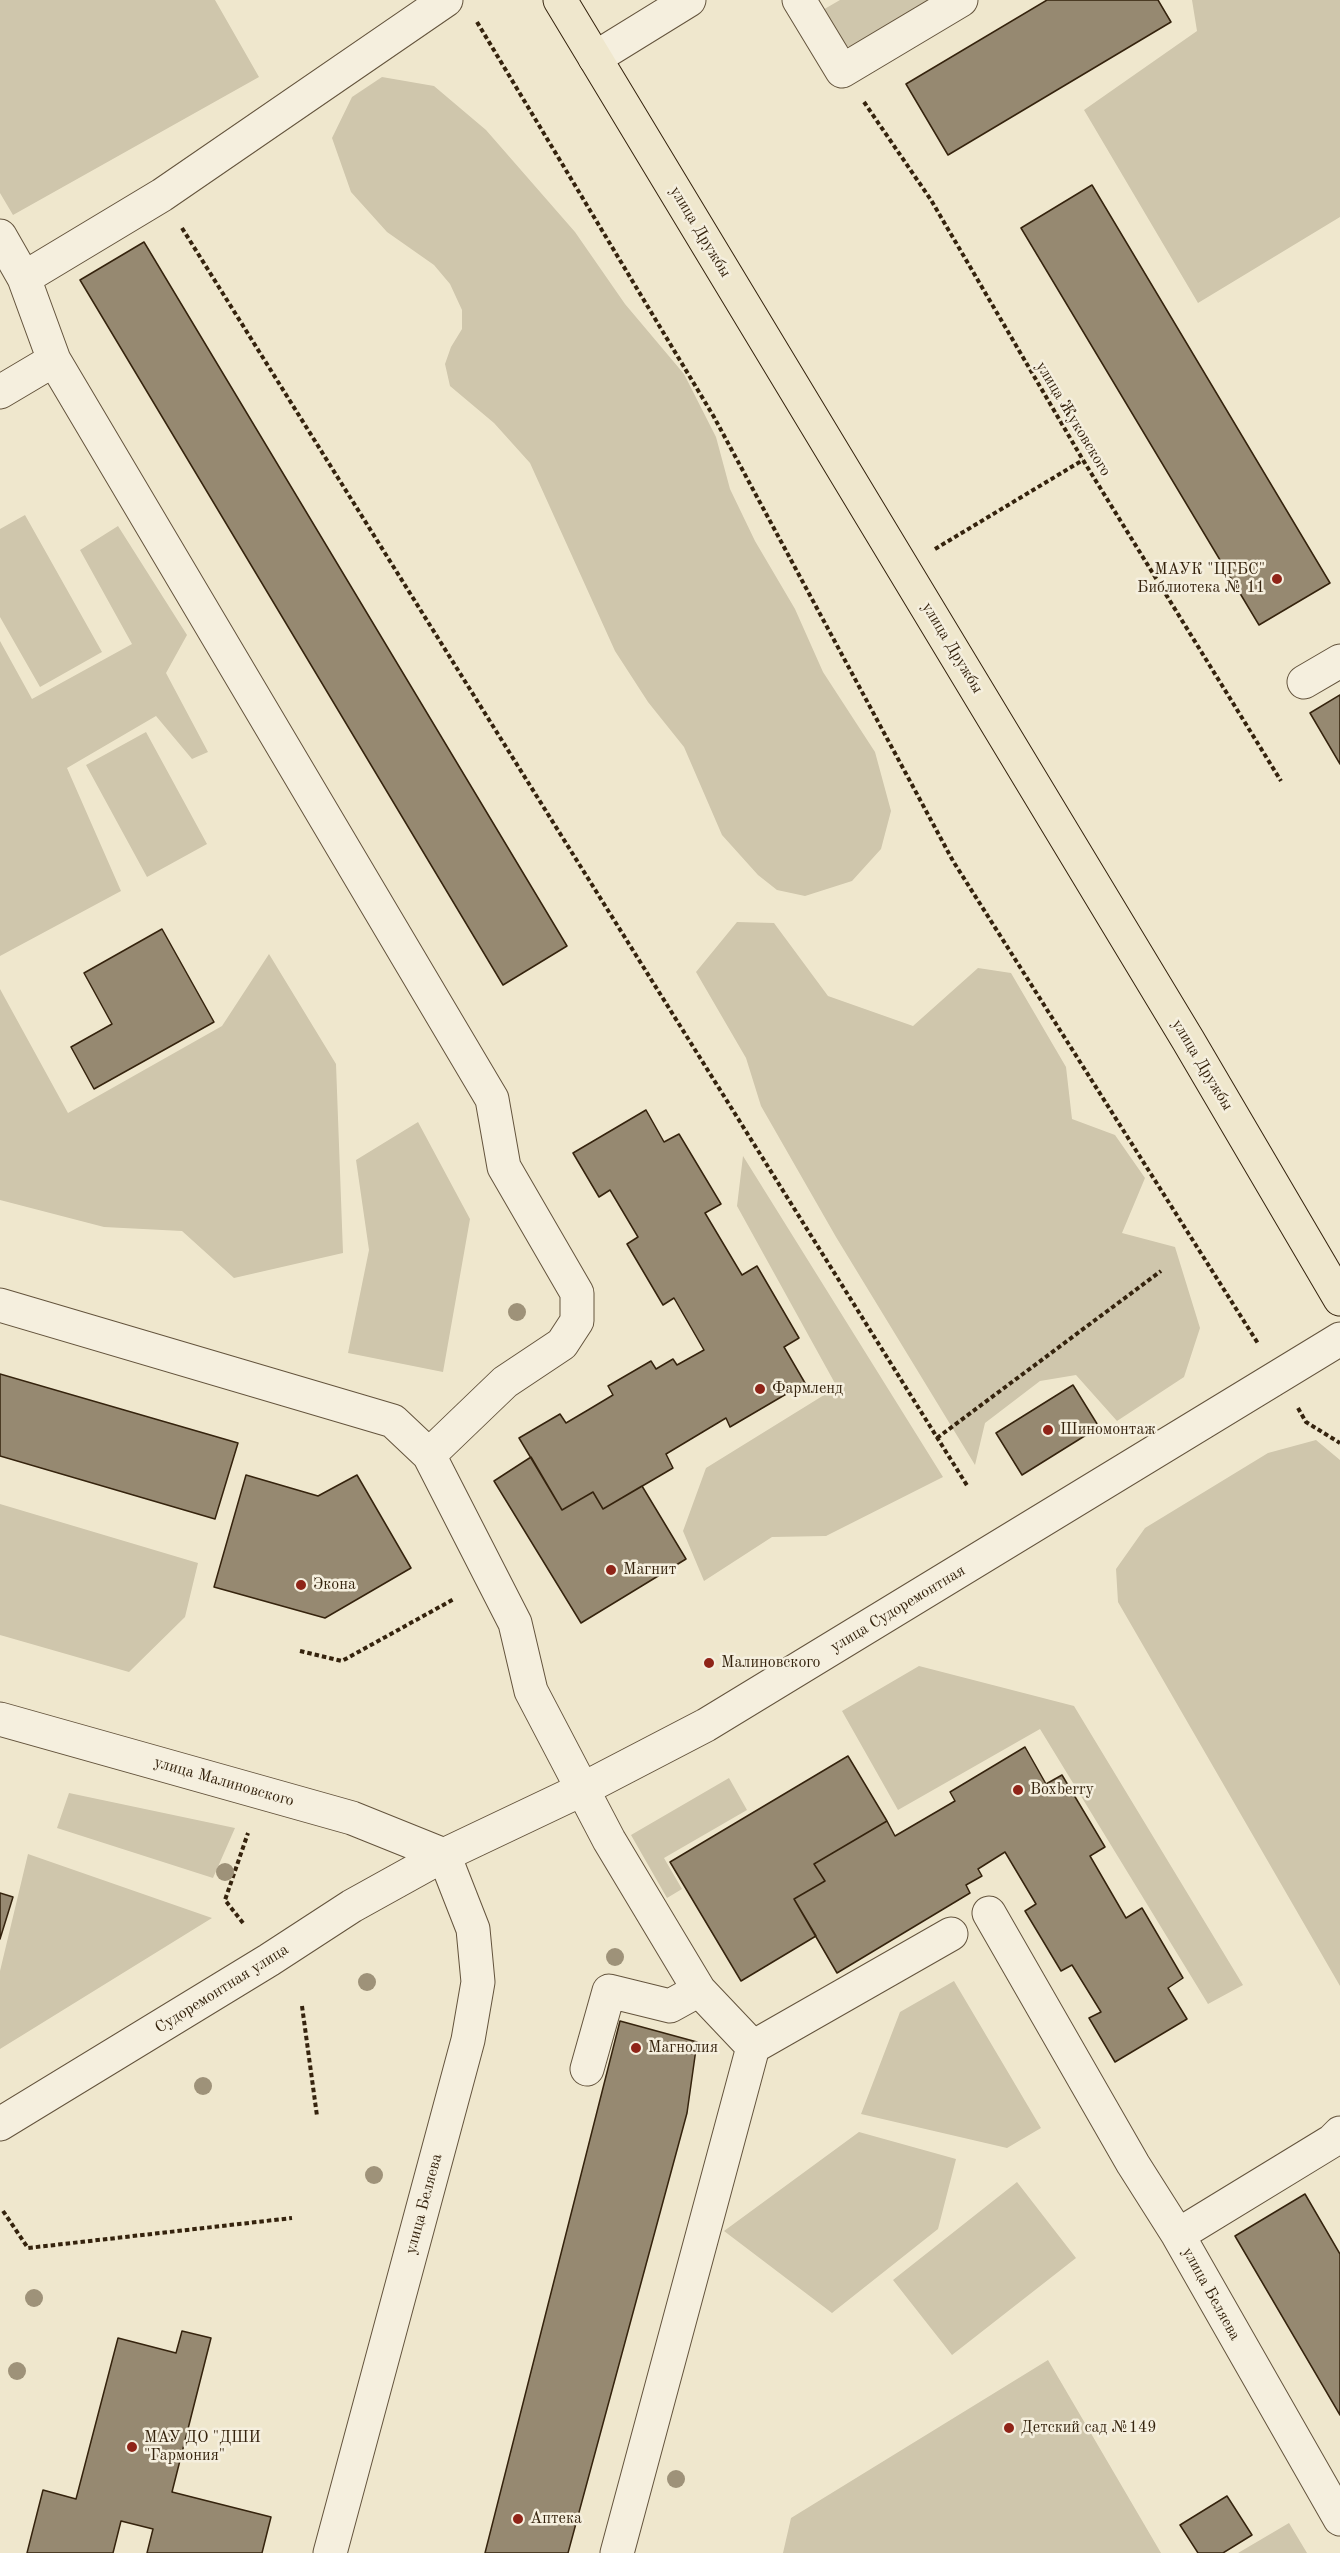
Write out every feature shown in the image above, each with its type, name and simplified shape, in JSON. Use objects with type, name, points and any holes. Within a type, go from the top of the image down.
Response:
[{"type":"main road","name":"улица Дружбы","points":[[560,0],[904,568],[1340,1299]]},
{"type":"street","points":[[24,278],[162,195],[446,0]]},
{"type":"street","points":[[595,58],[689,0]]},
{"type":"street","points":[[800,0],[842,71],[962,0]]},
{"type":"street","points":[[0,236],[24,278],[54,360],[492,1099],[504,1167],[577,1293],[577,1321],[562,1344],[505,1382],[429,1455]]},
{"type":"street","points":[[0,392],[54,360]]},
{"type":"street","points":[[1304,682],[1340,661]]},
{"type":"street","points":[[0,1305],[393,1421],[429,1455],[514,1623],[531,1691],[609,1840],[699,1990],[753,2047]]},
{"type":"street","name":"улица Судоремонтная","points":[[444,1855],[583,1789],[706,1725],[1340,1339]]},
{"type":"street","name":"улица Малиновского","points":[[0,1719],[351,1818],[444,1855]]},
{"type":"street","name":"Судоремонтная улица","points":[[0,2124],[269,1960],[352,1906],[444,1855]]},
{"type":"street","name":"улица Беляева","points":[[330,2553],[468,2040],[478,1982],[473,1929],[444,1855]]},
{"type":"street","points":[[989,1913],[1133,2164],[1178,2235]]},
{"type":"street","points":[[616,2553],[753,2047],[951,1934]]},
{"type":"street","points":[[587,2069],[609,1990],[670,2006],[699,1990]]},
{"type":"street","name":"улица Беляева","points":[[1337,2143],[1178,2235],[1340,2519]]},
{"type":"path","points":[[476,21],[687,369],[953,861],[1306,1422],[1340,1443]]},
{"type":"path","name":"улица Жуковского","points":[[842,71],[931,200],[1083,460],[1281,781]]},
{"type":"path","points":[[162,195],[691,1047],[968,1487]]},
{"type":"path","points":[[904,568],[1083,460]]},
{"type":"path","points":[[937,1438],[1161,1271]]},
{"type":"path","points":[[300,1651],[342,1661],[454,1599]]},
{"type":"path","points":[[243,1923],[225,1900],[248,1833]]},
{"type":"path","points":[[302,2006],[317,2116]]},
{"type":"path","points":[[3,2211],[28,2248],[292,2218]]},
{"type":"shaded area","points":[[0,0],[215,0],[259,77],[13,215],[0,193]]},
{"type":"shaded area","points":[[840,0],[934,0],[860,45],[843,47],[821,11]]},
{"type":"shaded area","points":[[1192,0],[1340,0],[1340,217],[1198,303],[1084,110],[1197,31]]},
{"type":"shaded area","points":[[382,77],[434,86],[486,130],[575,232],[625,304],[684,374],[716,437],[730,489],[755,541],[795,609],[823,672],[875,752],[891,811],[881,849],[852,881],[805,896],[777,890],[758,875],[722,835],[684,747],[648,702],[615,651],[530,463],[494,423],[450,386],[445,364],[451,347],[462,329],[462,310],[450,284],[434,265],[387,232],[351,192],[332,138],[352,97]]},
{"type":"shaded area","points":[[25,515],[102,652],[40,687],[0,617],[0,529]]},
{"type":"shaded area","points":[[118,526],[187,635],[166,673],[208,752],[192,759],[156,716],[67,768],[121,891],[0,956],[0,641],[32,699],[132,644],[80,550]]},
{"type":"shaded area","points":[[146,732],[207,844],[147,877],[86,765]]},
{"type":"shaded area","points":[[737,922],[774,923],[828,996],[913,1026],[978,968],[1011,973],[1066,1067],[1072,1119],[1115,1135],[1145,1178],[1122,1233],[1175,1247],[1200,1328],[1184,1377],[1117,1421],[1076,1375],[1040,1381],[985,1423],[975,1465],[836,1237],[761,1106],[746,1058],[696,972]]},
{"type":"shaded area","points":[[269,954],[336,1064],[343,1253],[234,1278],[182,1231],[104,1227],[0,1200],[0,989],[68,1113],[222,1026]]},
{"type":"shaded area","points":[[418,1122],[470,1219],[443,1372],[348,1353],[369,1250],[356,1160]]},
{"type":"shaded area","points":[[743,1156],[943,1477],[826,1536],[772,1537],[704,1581],[683,1531],[706,1468],[837,1387],[737,1206]]},
{"type":"shaded area","points":[[1316,1440],[1340,1460],[1340,1986],[1118,1602],[1116,1569],[1145,1528],[1268,1453]]},
{"type":"shaded area","points":[[0,1504],[198,1563],[185,1617],[129,1672],[0,1635]]},
{"type":"shaded area","points":[[919,1666],[1074,1706],[1243,1985],[1208,2004],[1040,1729],[898,1810],[842,1711]]},
{"type":"shaded area","points":[[729,1778],[747,1810],[664,1858],[682,1889],[667,1898],[631,1835]]},
{"type":"shaded area","points":[[69,1793],[235,1828],[213,1878],[57,1828]]},
{"type":"shaded area","points":[[28,1854],[212,1918],[0,2049],[0,1971]]},
{"type":"shaded area","points":[[954,1981],[1041,2128],[1007,2148],[861,2114],[900,2012]]},
{"type":"shaded area","points":[[859,2132],[956,2159],[938,2229],[832,2313],[724,2231]]},
{"type":"shaded area","points":[[1017,2182],[1076,2258],[952,2355],[893,2280]]},
{"type":"shaded area","name":"Детский сад №149","points":[[1048,2360],[1161,2553],[783,2553],[791,2518]]},
{"type":"shaded area","points":[[1289,2523],[1307,2553],[1238,2553]]},
{"type":"building","points":[[1047,0],[1158,0],[1171,22],[948,155],[906,84]]},
{"type":"building","points":[[1092,185],[1330,583],[1259,625],[1021,228]]},
{"type":"building","points":[[144,242],[567,946],[503,985],[80,280]]},
{"type":"building","points":[[1340,695],[1340,764],[1310,713]]},
{"type":"building","points":[[162,929],[214,1022],[94,1089],[71,1047],[112,1024],[84,973]]},
{"type":"building","points":[[646,1110],[664,1142],[679,1134],[721,1204],[705,1213],[742,1275],[757,1266],[799,1338],[784,1347],[805,1383],[730,1427],[726,1418],[666,1454],[673,1468],[603,1509],[593,1492],[562,1510],[519,1438],[560,1414],[566,1423],[613,1395],[608,1386],[651,1361],[656,1369],[673,1359],[677,1365],[704,1350],[674,1298],[663,1305],[627,1244],[638,1237],[610,1190],[599,1197],[573,1153]]},
{"type":"building","points":[[0,1374],[238,1443],[215,1519],[0,1456]]},
{"type":"building","name":"Шиномонтаж","points":[[1073,1385],[1099,1427],[1022,1475],[996,1433]]},
{"type":"building","points":[[531,1457],[562,1510],[593,1492],[603,1509],[642,1486],[686,1559],[581,1623],[494,1481]]},
{"type":"building","points":[[246,1475],[318,1496],[357,1475],[411,1568],[325,1618],[214,1587]]},
{"type":"building","points":[[1025,1747],[1046,1784],[1062,1775],[1105,1847],[1090,1856],[1126,1918],[1142,1908],[1183,1978],[1168,1988],[1187,2019],[1115,2062],[1089,2018],[1101,2012],[1072,1965],[1061,1971],[1025,1911],[1036,1904],[1005,1852],[978,1869],[982,1876],[966,1885],[970,1893],[837,1973],[794,1899],[825,1881],[814,1864],[887,1821],[895,1836],[955,1801],[950,1792]]},
{"type":"building","points":[[848,1756],[887,1821],[814,1864],[825,1881],[794,1899],[816,1936],[741,1981],[670,1862]]},
{"type":"building","points":[[0,1893],[13,1897],[0,1939]]},
{"type":"building","points":[[620,2021],[697,2042],[687,2113],[568,2553],[485,2553]]},
{"type":"building","points":[[1305,2194],[1340,2254],[1340,2415],[1235,2236]]},
{"type":"building","points":[[182,2331],[211,2338],[172,2492],[271,2517],[262,2553],[147,2553],[153,2529],[121,2521],[113,2553],[27,2553],[43,2490],[76,2499],[118,2338],[176,2353]]},
{"type":"building","points":[[1227,2496],[1252,2535],[1223,2553],[1198,2553],[1180,2525]]},
{"type":"place","name":"МАУК \"ЦГБС\" Библиотека № 11","points":[[1277,579]]},
{"type":"place","name":"Фармленд","points":[[760,1389]]},
{"type":"place","name":"Шиномонтаж","points":[[1048,1430]]},
{"type":"place","name":"Магнит","points":[[611,1570]]},
{"type":"place","name":"Экона","points":[[301,1585]]},
{"type":"place","name":"Малиновского","points":[[709,1663]]},
{"type":"place","name":"Boxberry","points":[[1018,1790]]},
{"type":"place","name":"Магнолия","points":[[636,2048]]},
{"type":"place","name":"Детский сад №149","points":[[1009,2428]]},
{"type":"place","name":"МАУ ДО \"ДШИ \"Гармония\"","points":[[132,2447]]},
{"type":"place","name":"Аптека","points":[[518,2519]]}]
